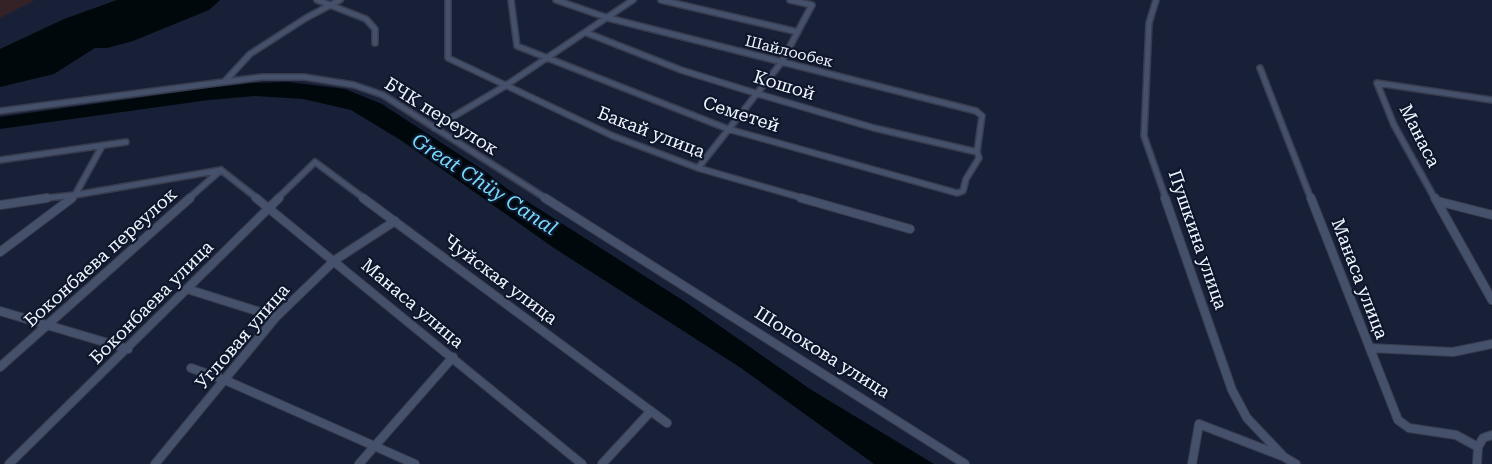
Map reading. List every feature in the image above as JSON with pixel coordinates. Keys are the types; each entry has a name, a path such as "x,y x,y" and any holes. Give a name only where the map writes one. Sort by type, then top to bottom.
{"street":[{"path":"317,0 372,24 375,28 375,42"},
{"path":"226,80 250,54 340,0"},
{"name":"Бакай улица","path":"448,0 448,58 613,136 698,168 910,229"},
{"name":"Семетей","path":"512,0 517,46 728,129 957,193 963,191 966,179 979,158 977,152"},
{"name":"Шайлообек","path":"556,0 608,18 976,111 982,116 977,152"},
{"path":"434,128 547,59 633,0"},
{"path":"662,0 798,32"},
{"path":"698,168 781,63 812,5 790,0"},
{"name":"Пушкина улица","path":"1156,0 1149,23 1144,136 1232,390 1247,418 1284,457 1296,464"},
{"name":"Кошой","path":"586,33 681,70 755,93 874,128 977,152"},
{"name":"Манаса улица","path":"1260,68 1398,420 1409,428 1456,435 1478,447"},
{"name":"БЧК переулок","path":"0,111 226,80 304,77 354,85 383,95 660,270"},
{"name":"Манаса","path":"1492,100 1377,83 1394,125 1492,300"},
{"path":"0,160 126,142"},
{"path":"0,252 72,194 102,146"},
{"name":"Боконбаева улица","path":"9,464 315,162"},
{"name":"Чуйская улица","path":"315,162 667,423"},
{"path":"0,205 221,170"},
{"name":"Манаса улица","path":"221,170 335,260 582,464"},
{"name":"Боконбаева переулок","path":"0,367 221,170"},
{"path":"1437,201 1492,215"},
{"name":"Угловая улица","path":"155,464 276,317 335,260 395,221"},
{"name":"Шопокова улица","path":"660,270 965,464"},
{"path":"188,289 276,317"},
{"path":"0,311 128,349"},
{"path":"1370,348 1453,352 1492,344"},
{"path":"359,464 453,357"},
{"path":"191,368 225,380 415,464"},
{"path":"602,464 651,411"},
{"path":"1192,464 1199,424 1284,457"},
{"path":"1477,464 1478,447 1487,436"}],"shaded area":[{"path":"0,0 35,0 0,18"}],"water":[{"path":"117,0 220,0 209,10 133,41 107,48 95,48 54,74 0,87 0,49 64,19"},
{"name":"Great Chüy Canal","path":"288,82 345,89 382,104 486,172 506,188 684,301 810,389 934,464 874,464 741,368 554,248 402,141 351,110 303,99 255,96 209,100 0,129 0,117 209,88"}]}
